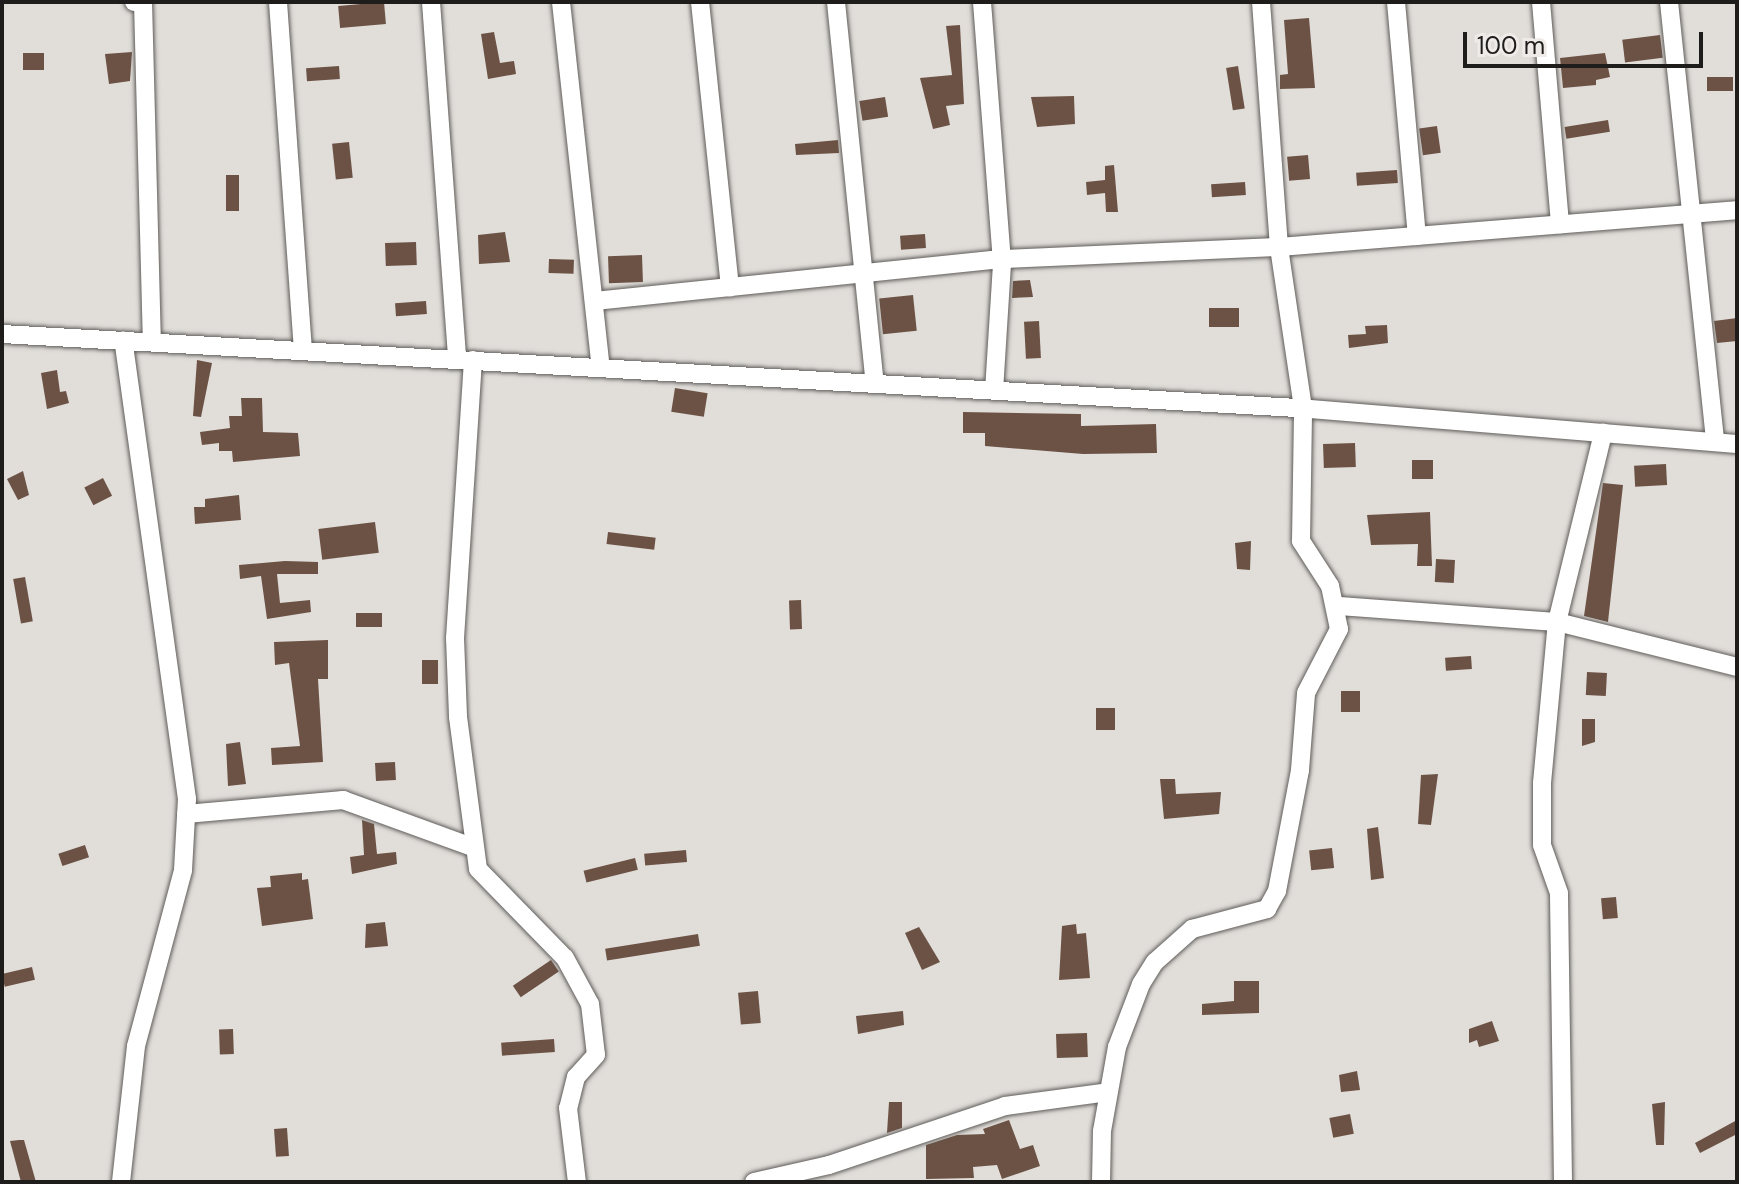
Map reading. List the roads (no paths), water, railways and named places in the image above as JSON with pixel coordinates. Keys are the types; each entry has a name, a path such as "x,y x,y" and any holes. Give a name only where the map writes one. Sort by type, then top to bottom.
{"street":[{"path":"134,2 143,2 152,342"},
{"path":"278,2 303,350"},
{"path":"431,2 465,360 455,638 475,848 478,869 565,958 590,1004 596,1055 576,1077 568,1108 577,1182"},
{"path":"561,2 601,368"},
{"path":"700,2 730,287"},
{"path":"836,2 875,383"},
{"path":"982,2 1002,259 994,390"},
{"path":"1101,1182 1108,1092 1130,1006 1155,962 1192,929 1267,909 1277,891 1300,770 1306,693 1339,629 1338,606 1301,541 1303,408 1279,247 1261,2"},
{"path":"1396,2 1417,236"},
{"path":"1541,2 1560,224"},
{"path":"1669,2 1715,442"},
{"path":"594,301 1002,259 1279,247 1737,210"},
{"path":"2,334 1303,408 1737,444"},
{"path":"121,1182 136,1046 183,870 186,814 176,704 123,340"},
{"path":"1563,1182 1559,893 1542,845 1542,783 1557,622 1603,433"},
{"path":"1338,606 1557,622 1737,667"},
{"path":"186,814 343,800 475,848"},
{"path":"754,1182 829,1165 1005,1106 1108,1092"}]}
